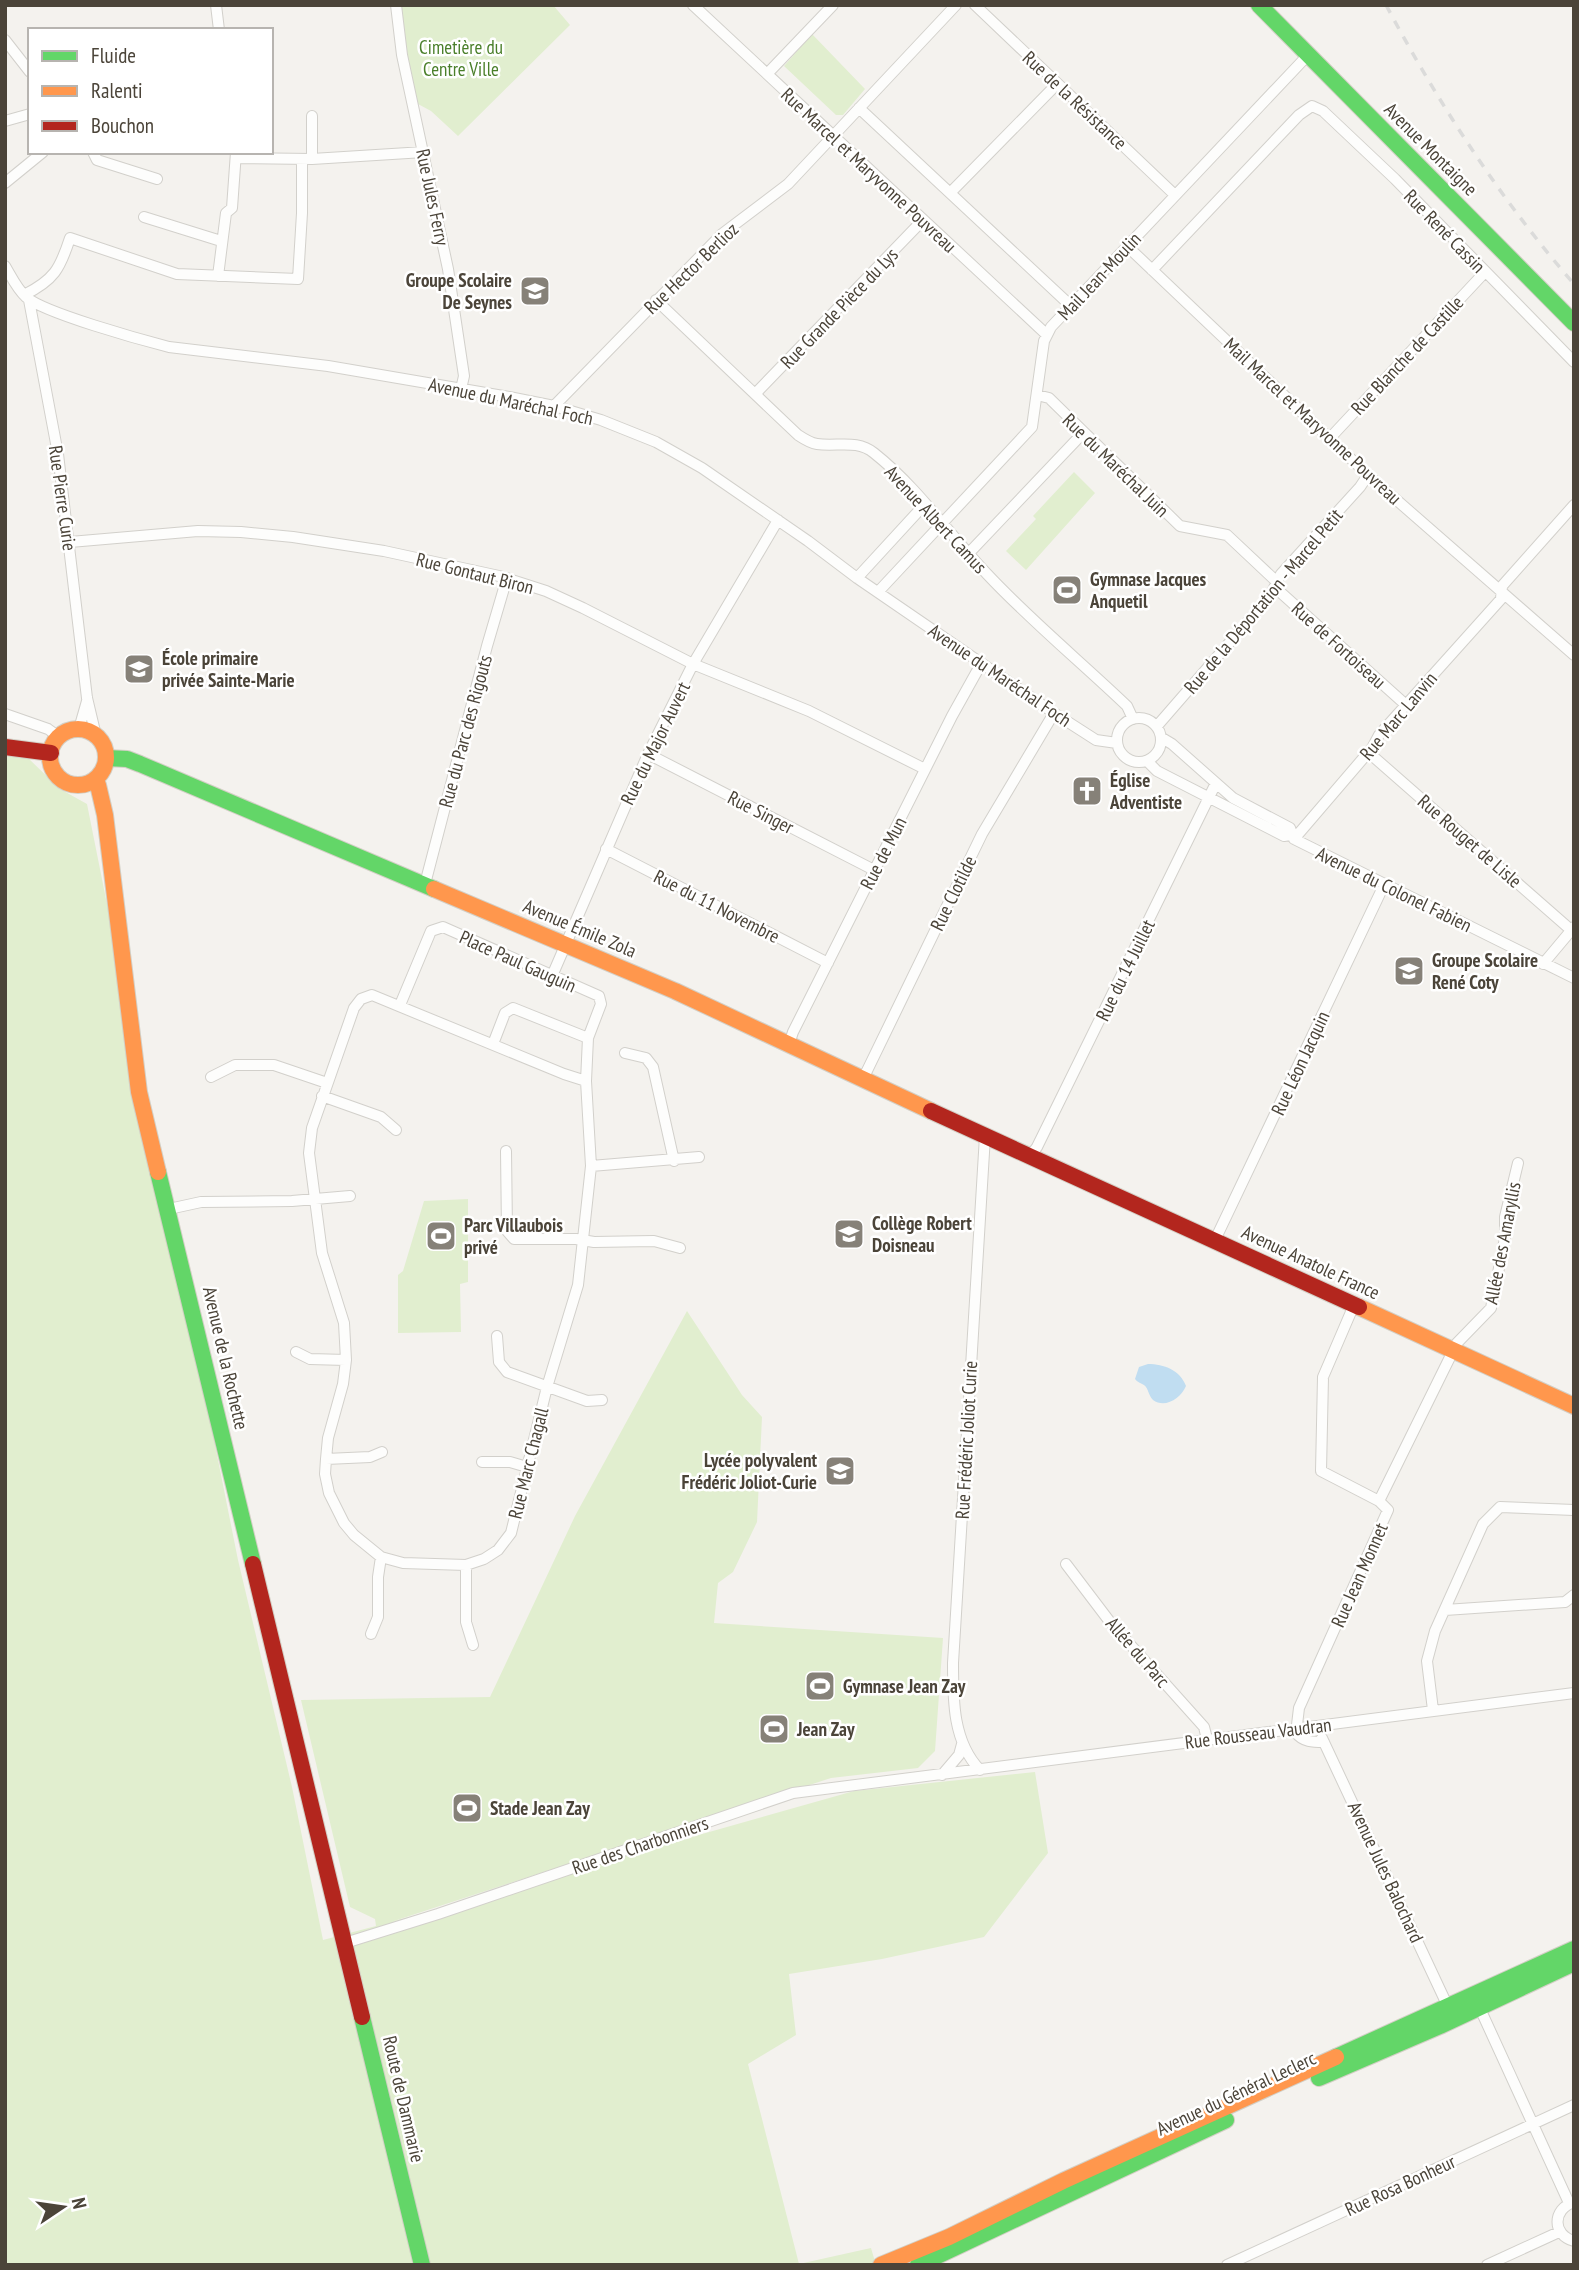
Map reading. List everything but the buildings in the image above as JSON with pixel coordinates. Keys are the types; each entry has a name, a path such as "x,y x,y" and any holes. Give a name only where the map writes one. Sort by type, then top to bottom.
{"main road":[{"name":"Avenue Montaigne","path":"1259,5 1574,323"},
{"path":"79,729 96,736 103,746 106,758 102,770 94,780 82,785 64,781 55,772 51,753 60,737 68,731 79,729"},
{"path":"5,747 51,753"},
{"name":"Avenue Émile Zola","path":"106,758 127,759 566,944 1030,1156"},
{"name":"Avenue de la Rochette","path":"94,780 98,785 105,815 139,1092 345,1943"},
{"name":"Avenue Anatole France","path":"1030,1156 1574,1406"},
{"name":"Route de Dammarie","path":"345,1943 422,2265"},
{"name":"Avenue du Général Leclerc","path":"881,2265 916,2261 1223,2122 1476,2000 1574,1949"},
{"name":"Avenue du Général Leclerc","path":"1476,2000 1574,1963"}],"street":[{"path":"216,5 219,28"},
{"name":"Rue Jules Ferry","path":"396,5 402,55 450,281 464,376 461,389"},
{"name":"Rue Marcel et Maryvonne Pouvreau","path":"693,5 1046,334"},
{"path":"767,74 833,5"},
{"name":"Rue Hector Berlioz","path":"554,406 722,234 788,184 956,5"},
{"name":"Rue de la Résistance","path":"975,5 1175,195"},
{"path":"5,40 28,69"},
{"name":"Mail Jean-Moulin","path":"878,592 1032,427 1046,334 1308,55"},
{"path":"950,193 1057,84"},
{"name":"Mail Jean-Moulin","path":"1152,270 1299,115 1312,106"},
{"name":"Rue René Cassin","path":"1312,106 1323,111 1395,179 1574,362"},
{"path":"859,108 1071,306"},
{"path":"5,121 28,115"},
{"path":"5,266 26,298 52,277 60,266 70,238 177,274 298,279 312,116"},
{"path":"218,276 226,213 232,208 236,155 307,159 424,152"},
{"path":"5,183 41,154"},
{"path":"95,156 157,179"},
{"path":"144,217 221,241"},
{"name":"Rue Grande Pièce du Lys","path":"755,394 922,220"},
{"name":"Mail Marcel et Maryvonne Pouvreau","path":"1127,246 1368,475 1574,655"},
{"name":"Rue Blanche de Castille","path":"1329,438 1485,272"},
{"name":"Avenue du Maréchal Foch","path":"26,298 60,313 169,347 289,360 554,406 600,420 656,442 702,468 1054,713 1096,740 1117,743"},
{"name":"Rue Pierre Curie","path":"26,298 58,454 87,698 96,736"},
{"name":"Avenue Albert Camus","path":"656,300 798,435 810,442 859,445 874,453 1013,600 1127,706 1133,719"},
{"name":"Rue du Maréchal Juin","path":"1037,395 1049,398 1180,526 1227,535 1278,582"},
{"name":"Rue du Maréchal Juin","path":"1034,413 1047,409 1059,410"},
{"path":"968,554 1083,433"},
{"name":"Rue de la Déportation - Marcel Petit","path":"1157,726 1270,596 1281,574 1368,475"},
{"path":"857,578 925,505"},
{"name":"Rue Marc Lanvin","path":"1292,837 1501,599 1503,586 1574,505"},
{"name":"Rue du Major Auvert","path":"552,976 648,754 693,664 778,520"},
{"name":"Rue Gontaut Biron","path":"70,542 198,531 241,532 384,551 507,578 546,591 693,664 809,711 925,769"},
{"name":"Rue du Parc des Rigouts","path":"425,884 507,578"},
{"name":"Rue de Fortoiseau","path":"1278,582 1279,591 1406,705"},
{"name":"Rue de Mun","path":"789,1044 925,769 981,664"},
{"name":"Rue Pierre Curie","path":"79,729 87,698"},
{"name":"Rue Clotilde","path":"863,1079 982,834 1054,713"},
{"path":"5,714 48,729 60,737"},
{"path":"1133,719 1146,719 1157,726 1161,738 1158,752 1140,763 1127,759 1117,743 1122,725 1133,719"},
{"path":"1161,738 1172,744 1233,799 1290,828 1292,837"},
{"name":"Rue Rouget de Lisle","path":"1368,752 1572,929"},
{"name":"Rue Singer","path":"648,754 874,870"},
{"path":"1147,761 1157,771 1213,799"},
{"name":"Rue du 14 Juillet","path":"1030,1156 1037,1147 1213,799 1216,783"},
{"name":"Avenue du Colonel Fabien","path":"1213,799 1574,978"},
{"name":"Rue du 11 Novembre","path":"606,849 828,963"},
{"name":"Rue Léon Jacquin","path":"1215,1240 1384,885"},
{"name":"Place Paul Gauguin","path":"400,1005 431,931 443,927 599,996 601,1004"},
{"path":"1543,964 1572,929"},
{"name":"Rue Marc Chagall","path":"586,1081 372,995 356,1002 312,1128 309,1153 322,1253 344,1323 346,1360 344,1384 328,1438 325,1474 336,1510 354,1535 381,1557 424,1565 466,1565 484,1559 498,1550 511,1533 547,1387 578,1285 591,1166 586,1081 588,1038 601,1004"},
{"path":"493,1044 505,1013 513,1008 588,1038"},
{"path":"625,1053 646,1058 653,1067 674,1161"},
{"path":"211,1077 235,1065 274,1065 327,1083"},
{"path":"322,1097 381,1116 396,1130"},
{"name":"Rue Frédéric Joliot Curie","path":"980,1770 962,1744 955,1712 953,1663 985,1136"},
{"path":"506,1151 507,1231 514,1239 654,1241 680,1248"},
{"path":"591,1166 699,1157"},
{"name":"Allée des Amaryllis","path":"1453,1351 1457,1343 1491,1308 1505,1238 1505,1217 1518,1163"},
{"path":"169,1209 201,1202 350,1196"},
{"path":"1354,1305 1324,1377 1321,1471 1379,1501"},
{"path":"497,1336 499,1362 507,1372 587,1401 602,1400"},
{"name":"Rue Jean Monnet","path":"1296,1728 1299,1708 1388,1510 1379,1501 1453,1351"},
{"path":"296,1352 310,1359 346,1360"},
{"path":"326,1458 370,1457 382,1452"},
{"path":"482,1462 510,1462 527,1468"},
{"path":"1433,1710 1427,1661 1435,1631 1483,1524 1500,1507 1574,1510"},
{"path":"371,1633 378,1617 381,1557"},
{"name":"Allée du Parc","path":"1066,1563 1110,1622 1204,1727 1207,1740"},
{"path":"466,1565 466,1622 472,1645"},
{"path":"1445,1610 1565,1602 1574,1595"},
{"name":"Rue Rousseau Vaudran","path":"942,1775 1574,1693"},
{"name":"Avenue Jules Balochard","path":"1316,1726 1451,2012"},
{"path":"1296,1728 1300,1738 1324,1742"},
{"path":"942,1775 959,1755 962,1744"},
{"name":"Rue des Charbonniers","path":"345,1943 793,1793 942,1775"},
{"path":"1476,2000 1572,2203 1563,2207 1557,2219 1559,2232"},
{"name":"Rue Rosa Bonheur","path":"1227,2265 1574,2105"},
{"path":"1559,2232 1574,2241"},
{"path":"1487,2265 1559,2232"}],"green space":[{"name":"Cimetière du Centre Ville","path":"401,5 553,5 570,25 458,136 431,111 418,104 406,53"},
{"path":"812,34 865,89 843,115 836,115 784,66"},
{"path":"1074,472 1095,493 1026,570 1006,551 1036,519 1033,516"},
{"path":"5,756 27,757 60,789 87,804 238,1560 292,1787 323,1940 376,1926 375,1919 350,1907 301,1700 490,1697 575,1516 687,1311 742,1395 762,1417 757,1522 733,1572 718,1583 714,1623 943,1638 935,1751 918,1768 831,1778 391,1922 854,1791 1035,1772 1048,1853 984,1937 882,1959 789,1974 796,2035 748,2064 799,2264 871,2248 876,2265 5,2265"},
{"name":"Parc Villaubois privé","path":"468,1199 468,1282 460,1284 461,1332 398,1333 398,1275 403,1271 424,1201"}],"water":[{"path":"1148,1364 1160,1365 1176,1372 1186,1386 1180,1395 1167,1403 1153,1400 1146,1387 1135,1379 1139,1367"}],"railway":[{"path":"1386,5 1472,150 1521,218 1574,284"}],"traffic: fast":[{"path":"1259,5 1574,323"},
{"path":"106,758 127,759 140,764 434,889"},
{"path":"158,1172 253,1564"},
{"path":"1336,2057 1574,1949"},
{"path":"1319,2078 1440,2026 1574,1963"},
{"path":"362,2017 422,2265"},
{"path":"918,2265 1226,2120"}],"traffic: slow":[{"path":"78,729 98,737 106,757 98,777 78,785 58,777 50,757 58,737 78,729"},
{"path":"94,780 98,785 105,815 139,1092 158,1172"},
{"path":"434,889 675,991 931,1111"},
{"path":"1359,1307 1574,1406"},
{"path":"881,2265 949,2237 1063,2181 1336,2057"}],"traffic: jam":[{"path":"5,747 51,753"},
{"path":"931,1111 1359,1307"},
{"path":"253,1564 362,2017"}],"place":[{"name":"Groupe Scolaire De Seynes","path":"535,291"},
{"name":"Gymnase Jacques Anquetil","path":"1067,590"},
{"name":"École primaire privée Sainte-Marie","path":"139,669"},
{"name":"Église Adventiste","path":"1087,791"},
{"name":"Groupe Scolaire René Coty","path":"1409,971"},
{"name":"Collège Robert Doisneau","path":"849,1234"},
{"name":"Parc Villaubois privé","path":"441,1236"},
{"name":"Lycée polyvalent Frédéric Joliot-Curie","path":"840,1471"},
{"name":"Gymnase Jean Zay","path":"820,1686"},
{"name":"Jean Zay","path":"774,1729"},
{"name":"Stade Jean Zay","path":"467,1808"}]}
